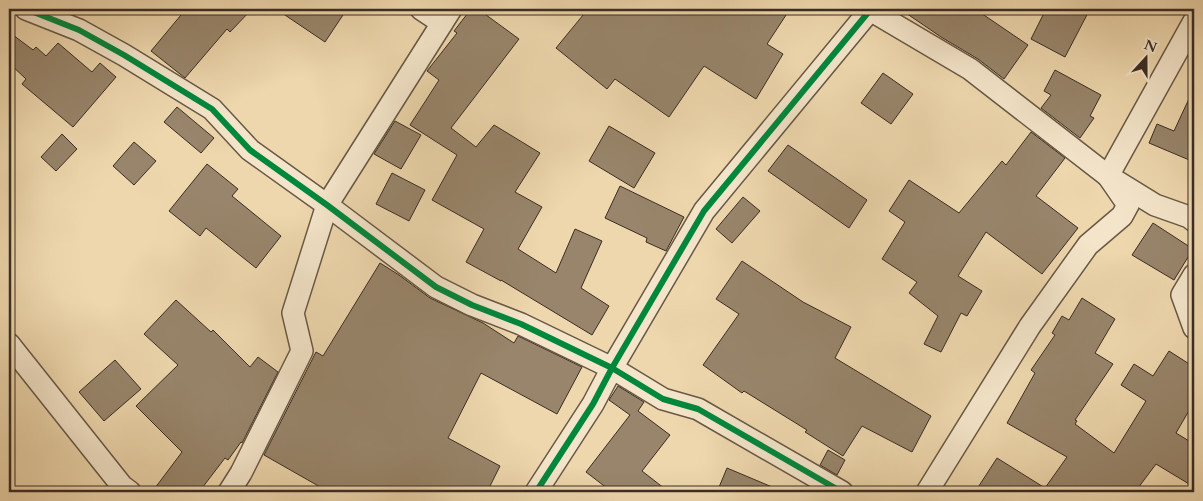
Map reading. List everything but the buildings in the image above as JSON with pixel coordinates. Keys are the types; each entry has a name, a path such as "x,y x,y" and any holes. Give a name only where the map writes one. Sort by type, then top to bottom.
{"street":[{"path":"26,9 79,30 212,109 250,150 328,205 436,287 472,305 520,324 612,368 664,399 698,409 842,492"},
{"path":"229,492 302,351 293,313 328,205 446,16 421,9"},
{"path":"536,492 593,404 704,211 871,9 970,69 1108,176 1155,205 1189,216 1194,221"},
{"path":"1108,176 1194,21"},
{"path":"927,492 1035,319 1088,245 1122,216 1128,205 1108,176"},
{"path":"1194,275 1182,295 1194,328"},
{"path":"9,344 121,490"}],"cycle path":[{"path":"26,9 79,30 212,109 250,150 436,287 472,305 521,324 612,368 663,399 698,409 842,492"},
{"path":"536,492 593,404 704,211 871,9"}]}
